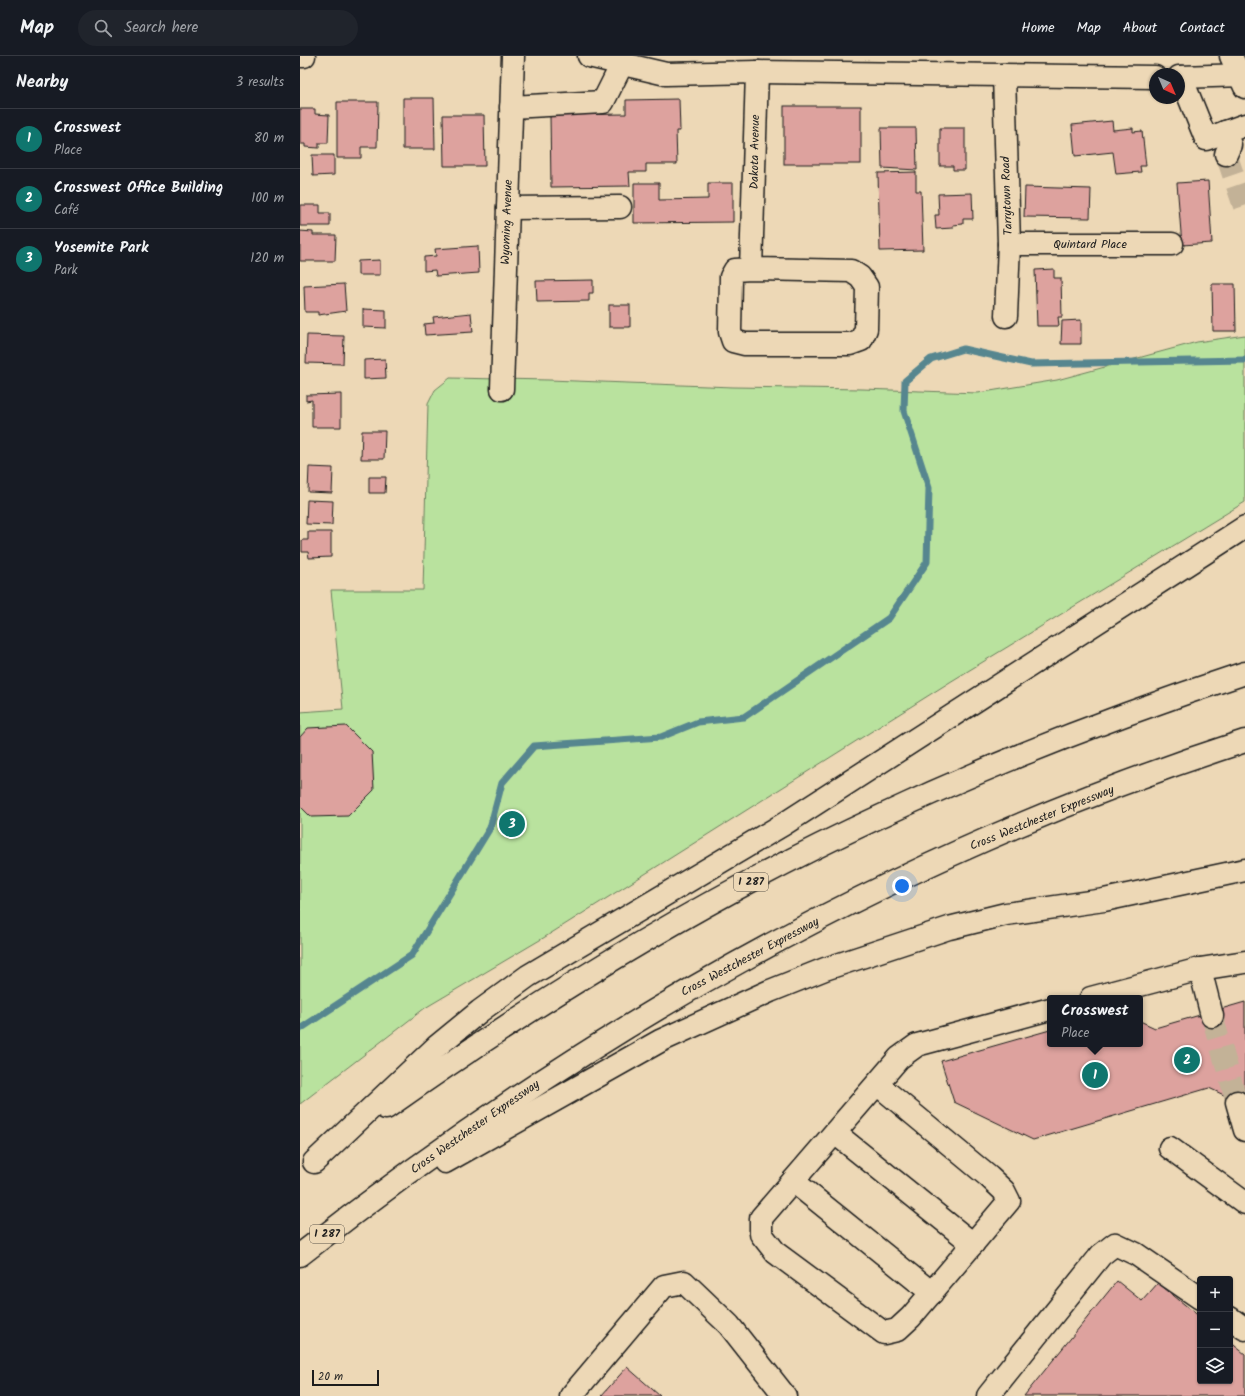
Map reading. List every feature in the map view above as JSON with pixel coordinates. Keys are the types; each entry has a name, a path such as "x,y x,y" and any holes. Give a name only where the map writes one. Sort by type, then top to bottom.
{"main road":[{"name":"Wyoming Avenue","path":"502,389 513,56"},
{"path":"589,56 666,74 757,72 1149,77"},
{"path":"511,107 602,102 622,64"},
{"path":"1185,76 1239,71"},
{"name":"Dakota Avenue","path":"751,269 757,72"},
{"name":"Tarrytown Road","path":"1004,75 1009,244 1006,316"},
{"path":"1185,89 1206,139 1230,145 1245,125"},
{"path":"508,208 620,207"},
{"name":"Quintard Place","path":"1009,244 1172,244"},
{"path":"751,269 851,271 860,277 867,287 866,329 861,340 850,344 745,344 733,341 730,332 731,277 735,270 751,269"},
{"path":"307,1167 436,1047 480,1011 528,976 784,824 1245,527"},
{"name":"I 287","path":"307,1167 446,1066 583,977 658,932 802,855 884,814 1028,752 1120,716 1245,673"},
{"name":"Cross Westchester Expressway","path":"300,1255 353,1213 483,1119 551,1074 691,988 898,880 978,843 1136,780 1245,741"},
{"path":"353,1213 654,1045 770,990 825,969 949,928 1006,914 1104,900 1245,870"},
{"path":"1102,995 1200,969 1245,962"},
{"path":"1200,969 1212,1016"},
{"path":"877,1084 1004,1191 1009,1201 911,1318 897,1330 884,1333 776,1253 761,1234 761,1218 899,1058 917,1045 1047,1010"},
{"path":"1237,1102 1245,1130"},
{"path":"835,1132 973,1244"},
{"path":"1170,1148 1245,1203"},
{"path":"793,1181 932,1293"},
{"path":"988,1396 1100,1255 1114,1244 1136,1254 1197,1296"},
{"path":"571,1396 664,1286 684,1282 729,1325 785,1396"},
{"path":"1233,1320 1245,1329"}],"green space":[{"path":"1245,335 1245,502 950,682 545,937 425,1008 300,1104 300,712 343,709 331,590 423,590 428,404 435,390 450,378 978,393 1057,380 1197,342"}],"building":[{"path":"403,98 434,98 435,149 403,149"},
{"path":"679,99 680,131 676,131 677,164 646,164 646,172 629,172 630,186 551,187 550,115 626,114 626,100"},
{"path":"337,102 378,102 377,147 361,147 361,158 337,158"},
{"path":"784,106 861,106 861,164 784,164"},
{"path":"300,109 315,109 315,114 329,115 328,143 319,143 319,148 305,147 305,144 300,144"},
{"path":"443,115 484,115 485,166 444,166"},
{"path":"1112,121 1113,130 1133,128 1133,132 1142,131 1146,166 1140,166 1141,172 1116,174 1113,152 1075,156 1072,125"},
{"path":"881,128 916,128 917,170 882,168"},
{"path":"940,128 965,128 965,170 953,170 953,166 940,166"},
{"path":"312,155 334,155 334,175 313,176"},
{"path":"916,172 916,191 921,191 923,250 880,251 878,173"},
{"path":"1208,181 1212,243 1182,245 1177,183"},
{"path":"634,183 659,183 659,200 708,199 708,183 733,183 733,222 634,223"},
{"path":"1025,187 1091,189 1090,218 1024,217"},
{"path":"972,193 973,219 963,219 963,224 953,225 953,228 936,229 935,215 939,215 938,194"},
{"path":"300,205 320,205 320,213 330,213 330,226 300,226"},
{"path":"300,231 313,232 313,235 336,235 335,261 300,261"},
{"path":"478,246 479,273 436,276 435,270 424,271 424,257 436,256 435,249"},
{"path":"380,260 380,275 358,275 358,261"},
{"path":"1054,269 1054,278 1061,278 1062,317 1058,317 1059,326 1037,326 1035,270"},
{"path":"593,280 593,293 589,293 589,301 537,302 536,281"},
{"path":"344,284 346,311 318,315 318,312 305,312 304,286"},
{"path":"1212,284 1235,284 1236,331 1213,331"},
{"path":"609,305 630,305 630,327 609,327"},
{"path":"363,309 386,310 386,328 363,327"},
{"path":"471,313 473,332 425,335 424,324 434,323 433,317"},
{"path":"1081,320 1081,344 1061,344 1062,321"},
{"path":"307,335 344,336 343,364 306,363"},
{"path":"385,359 386,378 364,379 364,360"},
{"path":"341,394 341,427 312,427 312,400 306,401 306,395"},
{"path":"362,431 385,431 384,459 361,459"},
{"path":"309,467 333,468 332,493 308,492"},
{"path":"369,477 386,477 385,493 369,493"},
{"path":"307,500 333,501 332,525 306,524"},
{"path":"308,532 331,532 331,557 309,558 308,552 302,552 302,540 308,540"},
{"path":"346,726 372,752 374,790 348,816 311,817 300,806 300,737 308,728"},
{"path":"1245,1002 1245,1105 1209,1088 1033,1140 954,1102 941,1061 1047,1031 1047,1047 1143,1047 1143,1022 1155,1028"},
{"path":"1117,1281 1142,1301 1158,1283 1197,1315 1197,1384 1233,1384 1233,1344 1245,1354 1245,1396 1024,1396"},
{"path":"627,1367 660,1396 601,1396"}],"waterway":[{"path":"300,1029 412,955 490,828 502,783 534,746 661,737 698,722 744,717 889,618 927,562 929,488 904,411 905,381 931,359 963,349 1031,364 1245,360"}],"tunnel":[{"path":"1226,154 1245,209"},
{"path":"1212,1016 1237,1102"}],"place":[{"name":"Yosemite Park","path":"512,824"},
{"name":"Crosswest Office Building","path":"1187,1060"},
{"name":"Crosswest","path":"1095,1075"}]}
